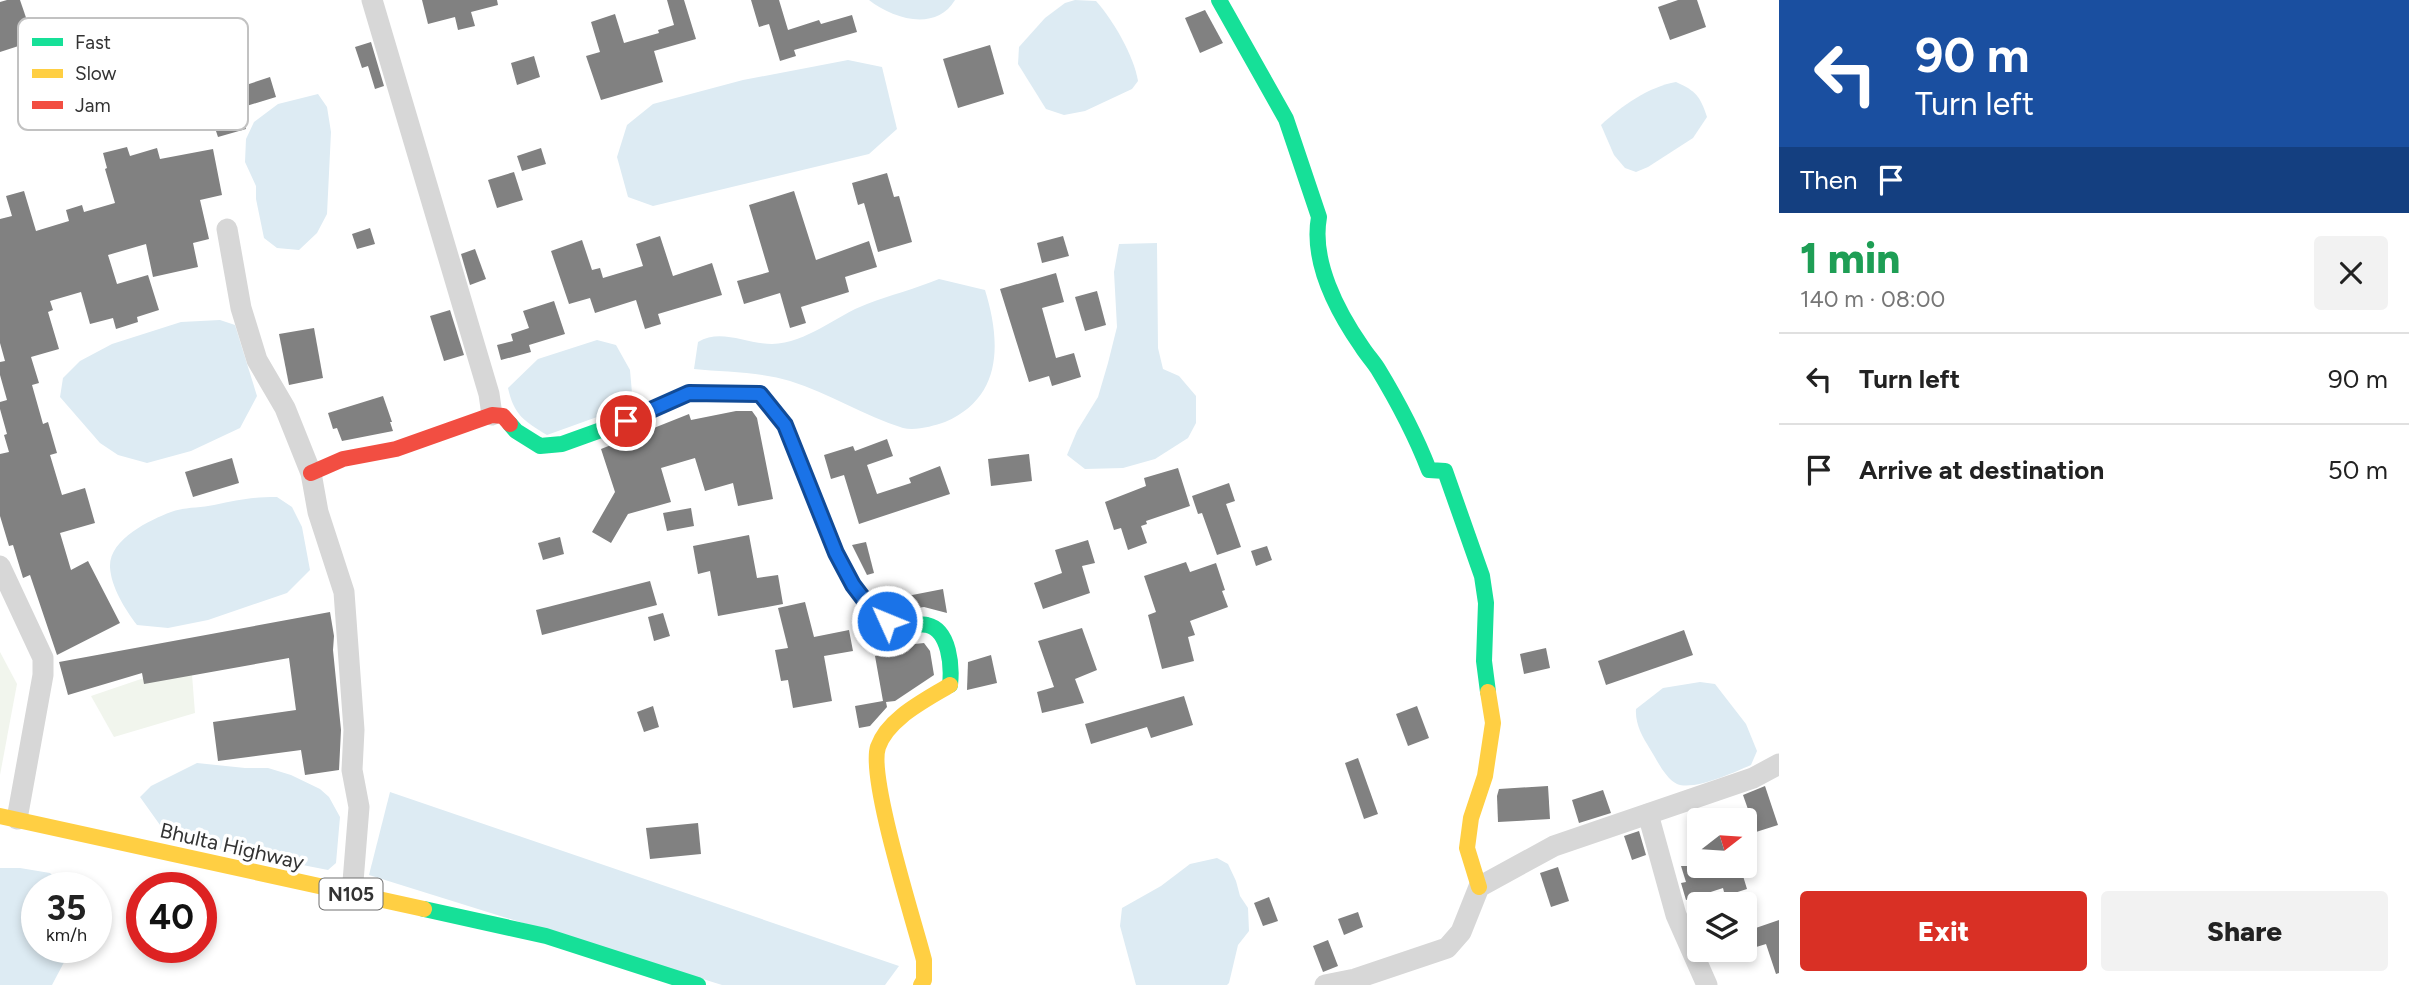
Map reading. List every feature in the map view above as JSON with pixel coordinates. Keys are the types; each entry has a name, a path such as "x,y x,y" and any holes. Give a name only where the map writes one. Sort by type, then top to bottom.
{"main road":[{"path":"1220,0 1286,119 1319,217 1316,233 1321,261 1338,308 1415,433 1429,470 1446,471 1482,576 1486,603 1484,661 1493,723 1485,776 1471,818 1467,848 1479,887"},
{"path":"311,473 343,459 396,449 492,415 503,416 516,430 540,446 562,444 626,421 689,393 760,394 785,425 836,553 853,585 875,614 899,629 926,624 936,629 946,644 952,668 950,685 898,719 878,747 876,757 881,796 924,960 924,980 921,985"},
{"name":"Bhulta Highway","path":"8,817 546,936 698,985"}],"street":[{"path":"372,0 489,394 492,415"},
{"path":"227,229 242,308 257,360 285,408 311,473 318,512 344,592 354,730 352,769 359,807 352,894"},
{"path":"0,566 43,658 41,688 8,817"},
{"path":"1325,985 1355,979 1447,948 1461,932 1479,887 1554,846 1753,778 1779,764"},
{"path":"1648,814 1676,915 1707,985"}],"shaded area":[{"path":"869,0 955,0 947,10 937,16 914,19 890,13"},
{"path":"1075,0 1096,1 1103,9 1127,50 1138,81 1132,89 1085,111 1064,115 1046,109 1018,64 1019,47 1045,18 1065,3"},
{"path":"848,60 882,67 897,129 869,154 653,206 628,197 617,157 627,125 653,104 743,80"},
{"path":"1676,82 1696,95 1707,117 1693,138 1648,167 1636,172 1625,168 1614,155 1601,125 1636,98"},
{"path":"318,94 327,107 331,132 327,214 317,233 299,250 277,248 264,238 256,186 245,162 246,139 254,122 278,104"},
{"path":"1157,243 1158,348 1163,369 1179,376 1196,396 1196,423 1188,438 1155,459 1123,468 1085,469 1067,455 1077,431 1098,397 1117,327 1114,272 1119,244"},
{"path":"939,279 985,290 994,329 995,348 993,366 978,398 964,411 945,422 919,428 903,428 790,381 755,374 694,369 698,342 707,338 725,336 772,344 797,339 855,309"},
{"path":"220,320 235,325 257,396 240,428 191,451 147,463 118,455 100,443 60,397 63,378 80,361 112,344 181,322"},
{"path":"597,340 616,345 630,370 632,393 622,408 547,435 526,421 513,405 508,388 538,359"},
{"path":"277,497 292,507 302,527 310,570 287,593 208,620 168,628 137,625 119,598 111,575 111,557 123,539 142,526 176,510 245,499"},
{"path":"0,652 17,684 0,775"},
{"path":"191,662 195,713 114,737 91,696"},
{"path":"1700,682 1715,684 1746,724 1757,751 1751,765 1714,780 1693,785 1677,784 1669,778 1644,739 1636,709 1663,688"},
{"path":"197,763 268,768 291,775 320,789 329,797 340,817 336,863 328,870 170,839 140,797 151,786"},
{"path":"390,792 899,966 885,985 722,985 369,875"},
{"path":"1217,858 1228,864 1240,896 1248,908 1249,931 1238,945 1229,983 1136,985 1120,926 1122,908 1161,886 1190,864"},
{"path":"0,868 44,872 21,872 21,963 64,963 52,985 0,985"}],"building":[{"path":"20,0 26,18 18,18 18,46 0,52 0,2"},
{"path":"422,0 497,0 498,5 471,12 475,26 458,30 455,17 428,24"},
{"path":"667,0 684,0 696,39 654,51 663,82 601,100 586,56 600,52 591,22 615,14 624,43 659,33 658,30 674,25"},
{"path":"751,0 779,0 788,30 819,20 821,24 852,15 857,32 794,50 796,56 780,61 769,24 759,27"},
{"path":"1678,0 1697,0 1706,27 1670,40 1658,7"},
{"path":"1205,10 1223,43 1200,53 1185,18"},
{"path":"371,42 384,86 375,89 368,66 362,68 355,47"},
{"path":"990,45 1004,94 958,108 943,59"},
{"path":"534,56 540,77 517,85 511,63"},
{"path":"270,77 276,97 248,106 248,84"},
{"path":"216,130 242,130 218,137"},
{"path":"127,147 130,156 157,148 160,159 213,149 222,195 200,200 209,239 193,243 198,267 153,277 146,244 108,255 117,284 148,275 159,310 137,317 138,322 116,329 113,318 90,324 81,292 50,301 53,310 48,312 59,349 31,357 39,383 32,385 43,424 48,422 57,453 50,455 62,495 85,488 95,523 60,533 71,570 88,561 120,623 57,655 30,575 23,578 13,545 9,546 0,516 0,454 9,452 0,409 0,402 7,400 0,375 0,362 5,361 0,343 0,219 12,216 6,196 24,191 36,231 69,221 66,210 82,205 84,212 115,203 103,153"},
{"path":"541,148 546,164 522,171 517,156"},
{"path":"514,172 523,200 497,208 488,180"},
{"path":"887,173 894,197 899,196 912,242 878,252 864,203 858,205 852,183"},
{"path":"794,191 816,260 869,241 877,267 845,277 849,292 801,307 806,323 790,328 780,293 744,304 737,281 769,272 749,205"},
{"path":"370,228 375,244 357,249 352,234"},
{"path":"660,236 673,276 712,263 722,295 658,314 661,324 645,329 636,300 595,313 590,298 569,304 551,251 582,240 592,270 600,268 603,278 643,266 636,244"},
{"path":"1063,236 1069,256 1042,263 1037,243"},
{"path":"475,249 486,279 470,285 461,254"},
{"path":"1056,273 1064,302 1042,308 1056,358 1074,353 1081,377 1052,386 1049,376 1029,382 1000,289"},
{"path":"1097,291 1106,325 1085,331 1075,297"},
{"path":"554,301 565,334 529,345 531,352 501,360 497,345 513,341 511,334 529,328 523,311"},
{"path":"450,310 464,355 444,361 430,316"},
{"path":"314,328 323,378 289,385 279,334"},
{"path":"383,396 393,431 342,441 337,428 333,429 328,413"},
{"path":"736,411 752,411 757,418 773,499 738,506 733,483 705,491 695,458 661,468 671,502 628,514 611,543 592,532 615,492 601,449 689,414 691,420"},
{"path":"887,439 893,456 867,465 877,494 911,483 909,478 940,466 950,494 859,524 844,475 831,479 824,455 853,446 855,451"},
{"path":"1029,454 1032,481 991,486 988,459"},
{"path":"232,458 239,483 193,497 185,472"},
{"path":"1178,468 1190,506 1146,521 1147,524 1141,526 1147,543 1128,550 1121,528 1114,530 1105,502 1146,486 1144,478"},
{"path":"1229,483 1235,501 1226,504 1241,547 1217,555 1202,513 1198,514 1192,496"},
{"path":"691,508 694,526 667,531 663,513"},
{"path":"749,535 757,578 778,575 783,604 718,616 710,571 698,574 693,546"},
{"path":"560,537 564,554 543,560 538,543"},
{"path":"1088,540 1095,563 1082,566 1090,593 1043,609 1034,583 1062,573 1055,550"},
{"path":"866,542 874,573 867,575 852,545"},
{"path":"1267,546 1272,560 1256,566 1251,551"},
{"path":"1186,562 1190,572 1216,563 1228,607 1190,621 1195,635 1188,637 1194,661 1162,669 1148,615 1156,612 1144,576"},
{"path":"650,581 657,605 542,635 536,610"},
{"path":"943,589 947,613 924,607 904,610 902,597"},
{"path":"805,602 814,637 849,630 853,651 824,656 832,701 793,708 788,680 781,681 775,650 788,648 778,608"},
{"path":"330,612 341,730 339,770 305,775 301,750 218,761 213,722 296,710 289,658 144,684 142,673 68,695 59,662"},
{"path":"663,613 670,636 654,641 648,617"},
{"path":"1082,628 1097,670 1075,679 1084,703 1042,713 1037,692 1054,687 1038,641"},
{"path":"1684,630 1693,655 1606,685 1598,661"},
{"path":"924,643 930,651 934,675 895,701 886,702 887,707 870,726 859,728 855,706 883,701 875,656 887,654 886,647"},
{"path":"1546,648 1550,668 1524,674 1520,654"},
{"path":"991,655 997,683 967,690 968,662"},
{"path":"1184,696 1193,725 1151,738 1147,727 1091,744 1085,724"},
{"path":"653,706 659,727 644,732 637,712"},
{"path":"1417,706 1429,738 1408,746 1396,714"},
{"path":"1358,758 1378,814 1364,819 1345,763"},
{"path":"1548,786 1550,819 1498,822 1499,789"},
{"path":"1765,786 1778,825 1757,832 1757,808 1748,808 1743,795"},
{"path":"1603,790 1611,813 1579,823 1572,800"},
{"path":"698,823 701,854 650,859 646,828"},
{"path":"1639,831 1646,855 1632,860 1624,836"},
{"path":"1681,866 1687,866 1687,878 1744,878 1747,889 1738,892 1724,892 1723,888 1711,892 1687,892 1686,900 1681,883 1686,882"},
{"path":"1558,867 1569,901 1551,907 1540,873"},
{"path":"1269,897 1278,921 1263,926 1254,903"},
{"path":"1358,912 1363,927 1344,935 1338,919"},
{"path":"1779,920 1779,973 1776,974 1766,944 1757,947 1757,928"},
{"path":"1328,940 1338,966 1323,972 1313,946"}],"traffic: fast":[{"path":"1219,0 1286,119 1319,217 1322,268 1335,302 1392,394 1429,470 1445,471 1482,576 1486,603 1484,661 1488,692"},
{"path":"510,424 540,446 562,444 626,421 689,393 760,394 785,425 836,553 853,585 875,614 899,629 924,625 935,628 941,634 950,659 950,685"},
{"path":"424,909 546,936 698,985"}],"traffic: slow":[{"path":"921,985 924,980 924,960 886,818 877,763 878,747 890,727 899,719 950,685"},
{"path":"1479,887 1467,848 1471,818 1485,776 1493,723 1488,692"},
{"path":"0,816 424,909"}],"traffic: jam":[{"path":"311,473 343,459 396,449 492,415 503,416 510,424"}],"route":[{"path":"626,421 689,393 760,394 785,425 836,553 853,585 875,614 887,621"}]}
